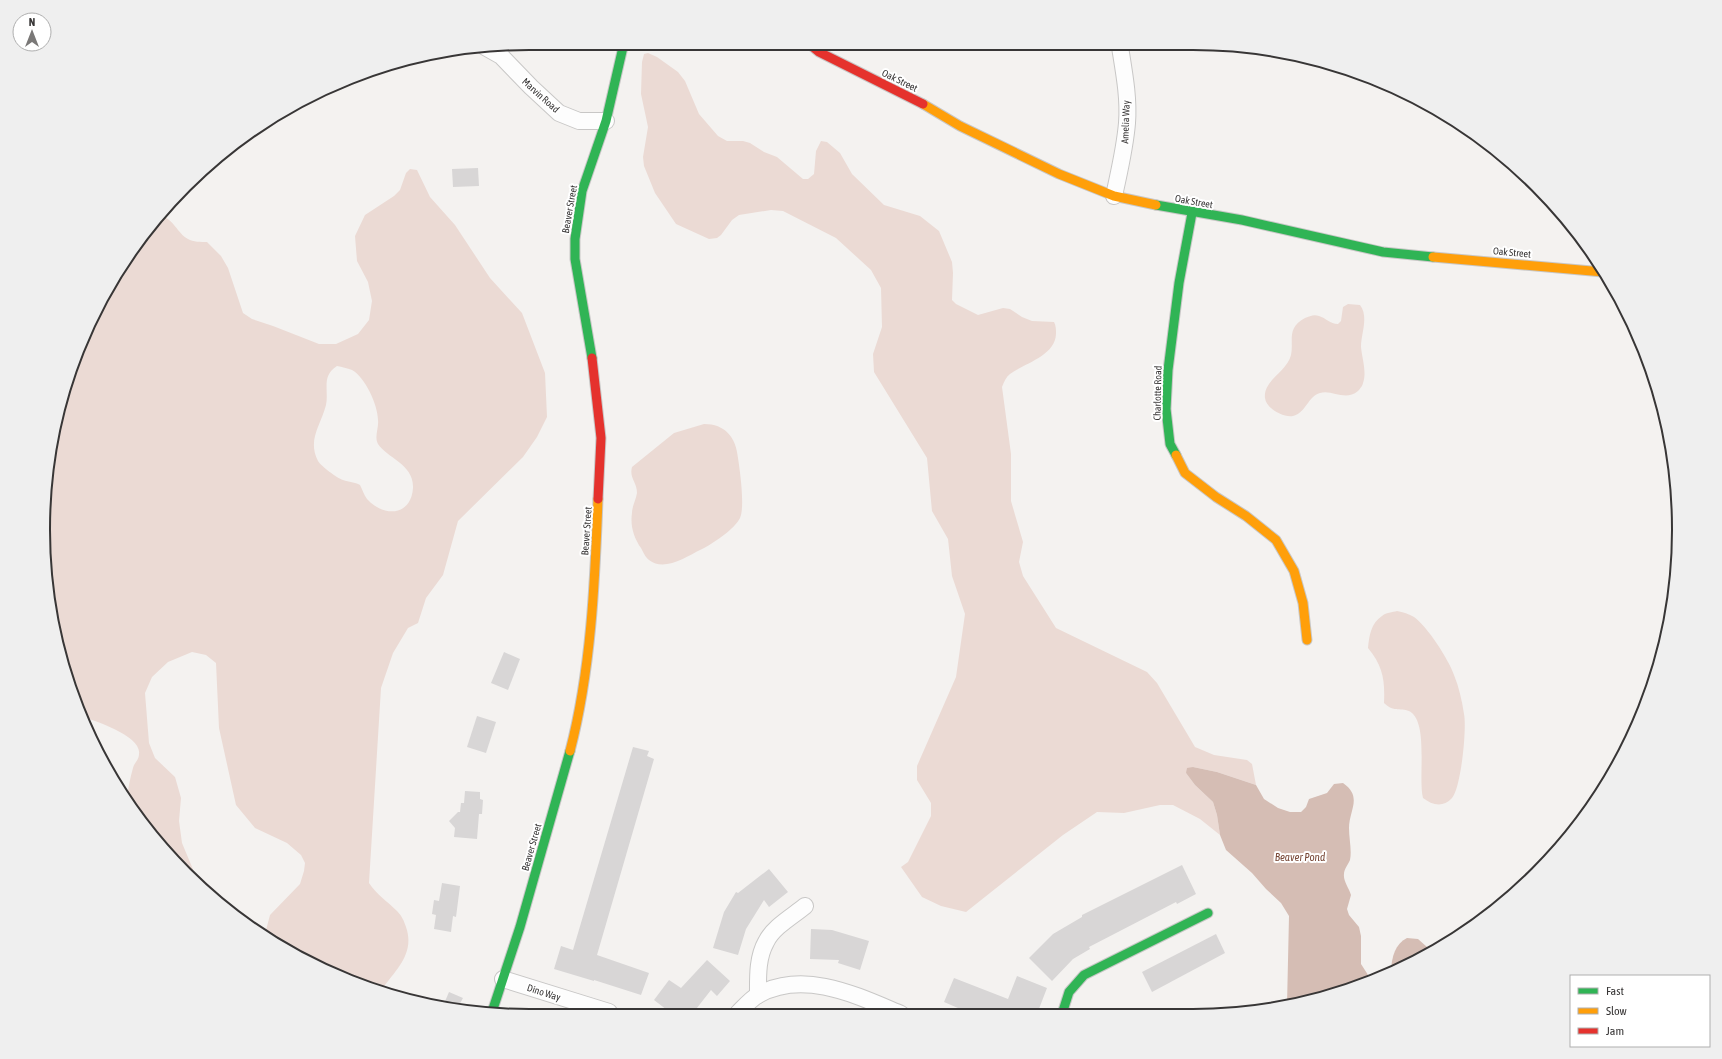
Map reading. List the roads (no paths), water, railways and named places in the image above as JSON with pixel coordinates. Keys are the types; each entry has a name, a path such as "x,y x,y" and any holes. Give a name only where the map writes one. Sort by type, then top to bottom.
{"street":[{"name":"Beaver Street","path":"493,1008 520,927 574,736 587,658 597,528 601,438 588,328 575,259 575,239 582,191 606,121 622,50"},
{"name":"Oak Street","path":"817,50 923,104 960,126 1007,150 1058,174 1114,196 1192,213 1242,220 1383,252 1596,271"},
{"name":"Amelia Way","path":"1114,196 1123,154 1127,122 1125,78 1120,50"},
{"name":"Marvin Road","path":"493,51 501,56 531,88 559,113 579,121 606,121"},
{"name":"Charlotte Road","path":"1192,213 1179,283 1168,370 1166,409 1170,444 1185,474 1216,497 1246,516 1276,540 1294,571 1304,603 1307,640"},
{"path":"758,995 759,968 766,942 777,928 805,906"},
{"path":"1064,1009 1069,992 1084,974 1208,913"},
{"name":"Dino Way","path":"503,979 599,1009"},
{"path":"742,1009 758,995 784,984 819,985 856,995 889,1009"}],"water":[{"name":"Beaver Pond","path":"1193,767 1217,772 1256,785 1264,799 1278,808 1290,812 1301,812 1306,807 1309,799 1327,793 1334,784 1343,783 1349,788 1354,799 1354,804 1349,828 1351,856 1344,874 1345,882 1351,895 1347,909 1349,915 1359,927 1361,936 1361,964 1369,976 1317,993 1287,1000 1289,916 1281,903 1252,873 1226,850 1220,835 1217,815 1213,802 1195,785 1186,773 1187,768"},
{"path":"1407,938 1418,939 1427,948 1391,966 1395,951"}]}
